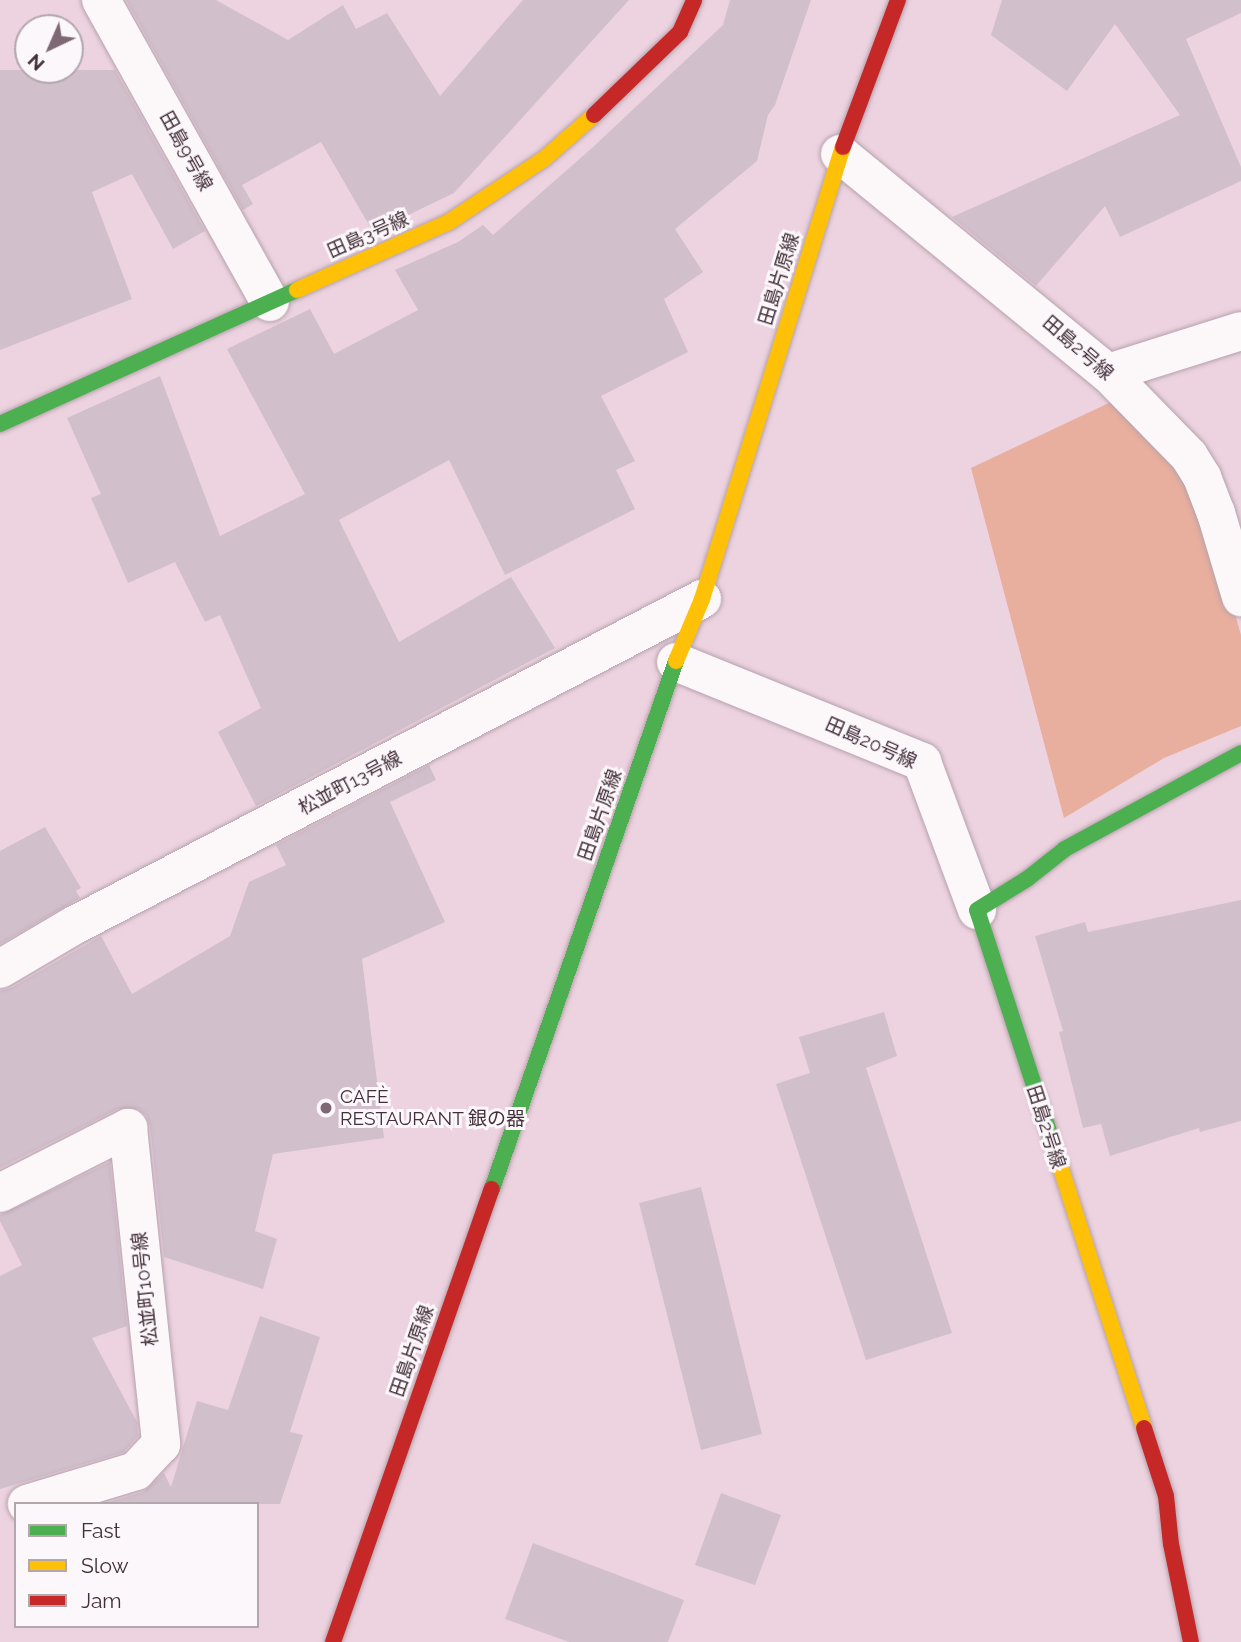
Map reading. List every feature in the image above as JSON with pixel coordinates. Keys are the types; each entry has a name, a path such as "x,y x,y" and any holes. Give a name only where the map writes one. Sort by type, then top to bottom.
{"street":[{"name":"田島9号線","path":"102,0 270,302"},
{"name":"田島3号線","path":"0,424 449,222 544,159 611,100 680,32 694,0"},
{"name":"田島片原線","path":"333,1642 676,662 702,599 840,154 898,0"},
{"name":"田島2号線","path":"840,154 1108,373 1189,456 1202,477 1241,597"},
{"path":"1108,373 1241,331"},
{"name":"松並町13号線","path":"0,969 73,926 702,599"},
{"name":"田島20号線","path":"676,662 922,762 977,910"},
{"path":"977,910 1027,879 1065,849 1163,793 1241,753"},
{"name":"田島2号線","path":"977,910 1166,1496 1171,1544 1191,1642"},
{"name":"松並町10号線","path":"0,1193 128,1128 161,1444 136,1471 34,1502"}],"path":[{"path":"971,499 1065,849"}],"shaded area":[{"path":"1113,401 1201,496 1241,635 1241,726 1164,758 1064,818 971,468"}],"building":[{"path":"126,0 216,0 288,40 343,5 356,29 387,13 440,96 523,0 629,0 454,193 373,232 321,142 242,185 253,204 243,210"},
{"path":"730,0 811,0 775,105 768,115 757,161 675,229 703,272 664,299 688,352 601,396 635,461 616,470 635,509 505,575 449,460 339,520 399,642 511,577 555,648 256,806 218,732 261,708 220,615 205,622 175,562 128,583 91,498 101,494 67,418 160,376 220,536 305,494 227,349 310,309 334,354 418,310 395,270 458,242 483,225 493,235 592,148 723,25"},
{"path":"1002,0 1241,0 1241,13 1186,39 1241,167 1241,181 1120,237 1105,206 1036,286 952,217 1180,115 1115,24 1067,91 991,35"},
{"path":"0,70 14,70 14,84 84,84 84,70 115,70 205,231 173,249 132,174 92,192 132,299 0,350"},
{"path":"429,765 436,780 390,802 445,922 362,959 384,1138 273,1154 255,1231 277,1239 263,1289 164,1257 150,1126 146,1115 138,1109 118,1109 0,1168 0,991 11,988 101,936 132,994 230,936 249,882 286,865 276,845"},
{"path":"45,827 81,888 76,891 80,898 0,944 0,851"},
{"path":"1241,900 1241,1121 1200,1132 1199,1128 1110,1156 1101,1124 1083,1128 1059,1032 1063,1031 1035,936 1085,922 1088,932"},
{"path":"884,1012 897,1056 866,1068 952,1333 866,1360 776,1084 810,1073 799,1037"},
{"path":"110,1162 127,1326 92,1338 137,1422 138,1436 124,1452 0,1489 0,1276 22,1265 0,1221 0,1215"},
{"path":"701,1187 762,1434 701,1450 639,1203"},
{"path":"260,1316 320,1337 290,1432 303,1435 280,1504 110,1502 143,1492 164,1473 171,1487 197,1401 228,1410"},
{"path":"721,1493 781,1515 755,1585 695,1565"},
{"path":"533,1543 684,1600 668,1642 569,1642 505,1619"}],"traffic: fast":[{"path":"0,424 297,290"},
{"path":"492,1189 676,661"},
{"path":"1055,1150 977,910 1027,879 1065,849 1241,753"}],"traffic: slow":[{"path":"297,290 449,222 544,159 594,115"},
{"path":"676,661 702,599 843,147"},
{"path":"1055,1150 1144,1428"}],"traffic: jam":[{"path":"594,115 680,32 694,0"},
{"path":"843,147 898,0"},
{"path":"333,1642 492,1189"},
{"path":"1144,1428 1166,1496 1171,1544 1191,1642"}],"place":[{"name":"CAFÈ RESTAURANT 銀の器","path":"326,1108"}]}
